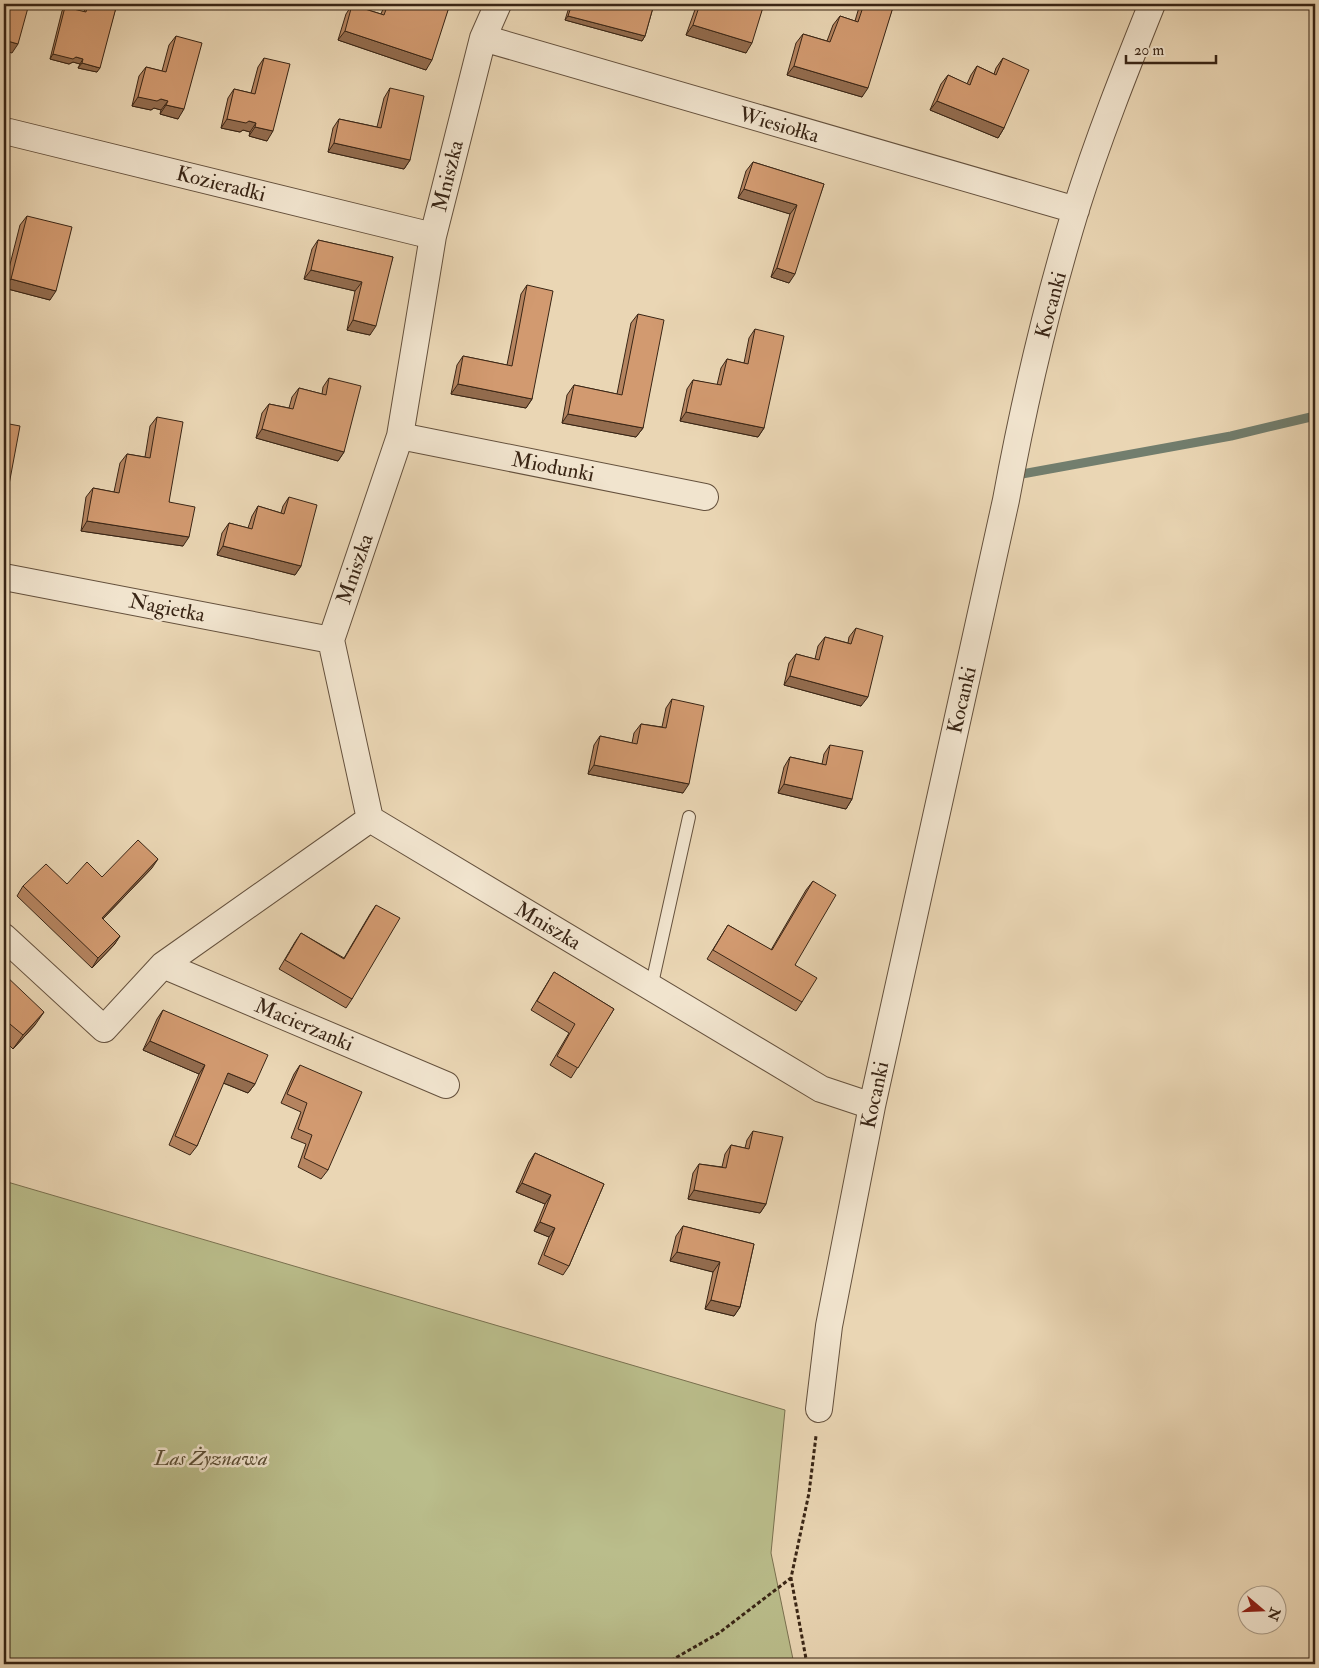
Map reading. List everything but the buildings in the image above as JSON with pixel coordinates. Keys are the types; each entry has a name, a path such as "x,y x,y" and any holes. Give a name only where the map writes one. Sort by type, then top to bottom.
{"street":[{"name":"Mniszka","path":"331,640 400,436 433,236 483,38 498,4"},
{"name":"Kocanki","path":"819,1409 829,1326 872,1106 1006,500 1022,417 1076,210 1114,97 1152,4"},
{"name":"Wiesiołka","path":"483,38 1076,210"},
{"name":"Kozieradki","path":"9,132 433,236"},
{"name":"Miodunki","path":"400,436 705,497"},
{"name":"Nagietka","path":"4,577 331,640"},
{"path":"4,937 104,1029 163,965 370,819 331,640"},
{"name":"Mniszka","path":"370,819 821,1090 872,1106"},
{"name":"Macierzanki","path":"163,965 446,1085"}],"lane":[{"path":"651,988 689,817"}],"path":[{"path":"807,1664 791,1578 809,1493 819,1409"},
{"path":"664,1664 719,1633 791,1578"}],"green space":[{"name":"Las Żyznawa","path":"4,1181 785,1410 771,1553 794,1664 4,1664"}],"waterway":[{"path":"1022,474 1231,436 1315,416"}]}
